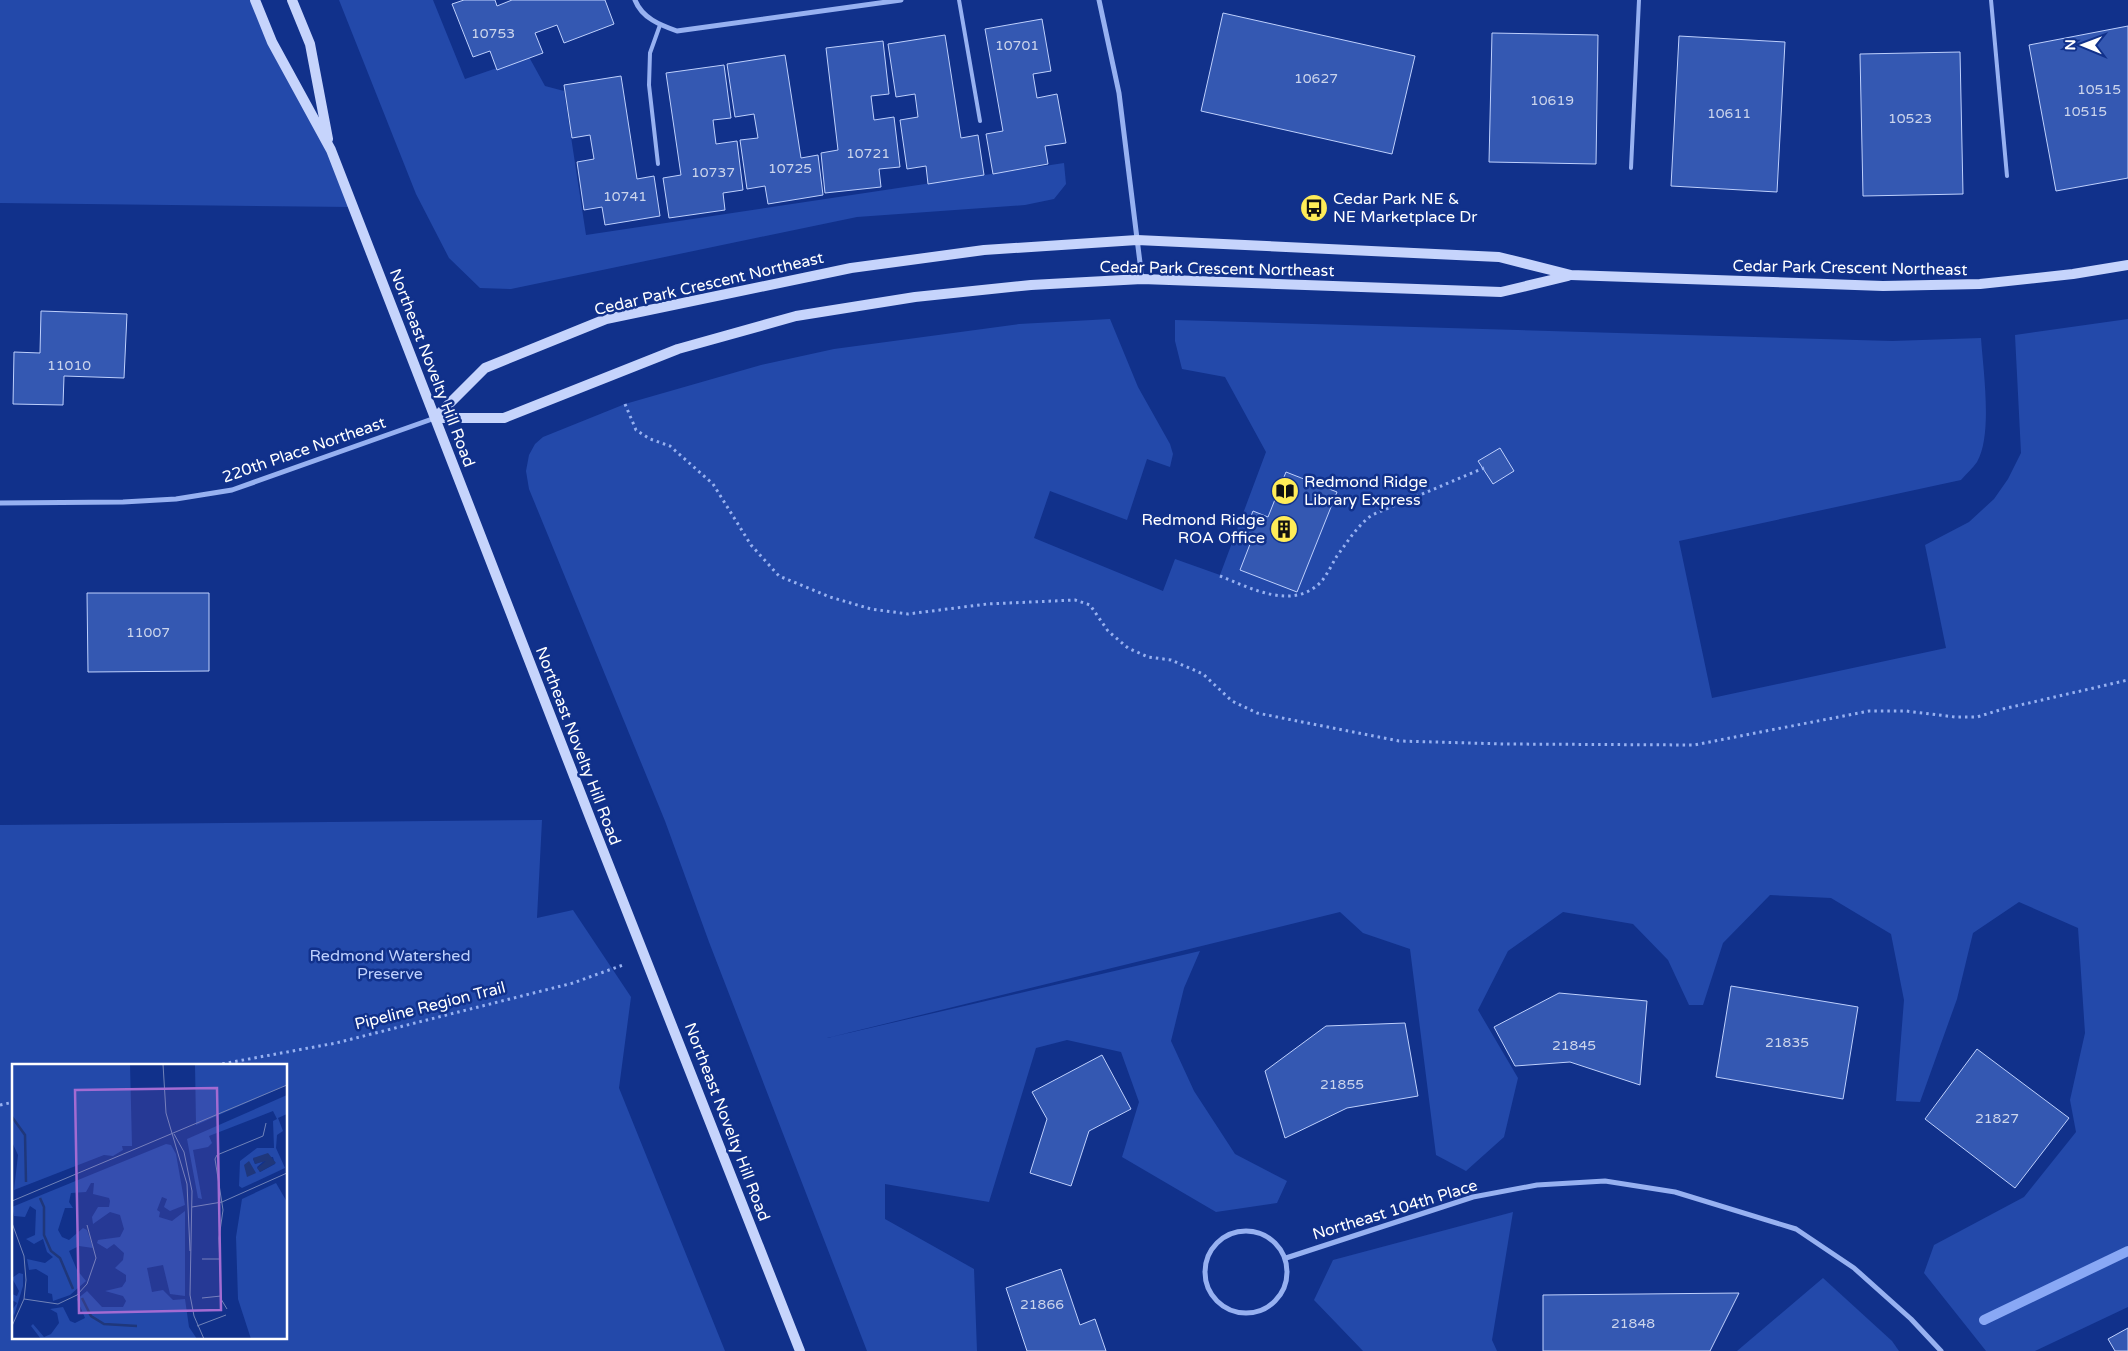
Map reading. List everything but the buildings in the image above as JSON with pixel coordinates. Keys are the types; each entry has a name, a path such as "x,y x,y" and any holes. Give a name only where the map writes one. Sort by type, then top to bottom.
{"street":[{"name":"Northeast Novelty Hill Road","path":"255,0 272,42 331,150 800,1351"},
{"name":"Northeast Novelty Hill Road","path":"292,0 310,44 331,150"},
{"path":"635,0 638,9 660,25 677,31 900,0"},
{"path":"1099,0 1119,93 1142,279"},
{"name":"Cedar Park Crescent Northeast","path":"435,418 485,368 606,319 851,268 984,250 1137,240 1499,257 1571,275 1883,286 1980,284 2074,274 2128,265"},
{"name":"Cedar Park Crescent Northeast","path":"435,418 504,418 678,349 796,316 914,298 1031,284 1142,279 1501,292 1571,275"},
{"name":"220th Place Northeast","path":"0,503 123,502 176,499 232,490 435,418"},
{"name":"Northeast 104th Place","path":"1286,1258 1472,1197 1537,1185 1605,1181 1675,1192 1796,1229 1854,1268 1911,1319 1941,1351"},
{"path":"1246,1230 1258,1232 1270,1238 1279,1246 1286,1258 1288,1269 1283,1292 1267,1308 1256,1313 1245,1314 1233,1311 1215,1298 1208,1289 1205,1267 1208,1256 1213,1246 1233,1232 1246,1230"}],"lane":[{"path":"959,0 980,121"},
{"path":"1631,168 1639,0"},
{"path":"1990,0 2007,176"},
{"path":"658,164 649,85 650,53 660,25"}],"path":[{"path":"625,404 636,430 650,439 670,446 713,484 751,544 779,576 830,597 862,607 908,614 987,604 1075,600 1090,605 1108,631 1128,648 1148,657 1171,660 1203,674 1232,701 1257,713 1399,741 1504,744 1694,745 1869,711 1906,711 1955,717 1977,717 2003,708 2128,680"},
{"path":"1220,576 1277,596 1290,597 1306,592 1321,582 1351,536 1362,523 1372,516 1484,468"},
{"path":"1241,520 1248,522"},
{"name":"Pipeline Region Trail","path":"221,1064 336,1043 573,983 645,956"}],"green space":[{"path":"0,0 255,0 331,150 353,207 0,203"},
{"path":"339,0 433,0 465,79 529,57 545,86 564,91 586,235 1064,163 1066,184 1054,199 1025,205 857,217 511,289 480,288 449,258 416,194"},
{"path":"1110,319 1138,387 1170,444 1173,454 1170,467 1147,459 1127,520 1050,491 1034,538 1163,591 1175,559 1220,575 1266,452 1225,377 1182,369 1175,341 1175,320 1892,341 1981,338 1986,402 1985,436 1977,462 1961,480 1679,541 1712,698 1946,648 1925,545 1969,522 1994,499 2008,479 2021,453 2015,335 2128,319 2128,1307 2035,1351 1986,1351 1924,1273 1934,1245 2024,1197 2076,1132 2070,1100 2085,1033 2078,928 2019,902 1973,933 1957,999 1920,1102 1896,1101 1904,1000 1891,934 1831,898 1770,895 1723,943 1703,1005 1689,1005 1668,960 1633,924 1563,912 1508,951 1478,1010 1518,1078 1504,1137 1466,1171 1436,1155 1410,949 1363,933 1340,912 827,1038 1200,951 1184,988 1171,1041 1194,1091 1235,1154 1287,1181 1277,1203 1216,1212 1122,1157 1139,1102 1121,1052 1067,1040 1036,1048 989,1202 885,1184 885,1219 974,1269 977,1351 867,1351 709,942 665,821 529,489 526,471 529,455 535,444 543,437 625,404 761,365 834,349 1019,324"},
{"name":"Redmond Watershed Preserve","path":"542,820 537,918 573,910 631,997 619,1088 725,1351 0,1351 0,825"},
{"path":"1513,1212 1492,1340 1497,1351 1363,1351 1314,1300 1333,1260"},
{"path":"1823,1278 1892,1341 1899,1351 1737,1351"}],"waterway":[{"path":"1984,1320 2128,1251"}],"place":[{"name":"Cedar Park NE & NE Marketplace Dr","path":"1314,208"},
{"name":"Redmond Ridge Library Express","path":"1285,491"},
{"name":"Redmond Ridge ROA Office","path":"1284,529"}]}
